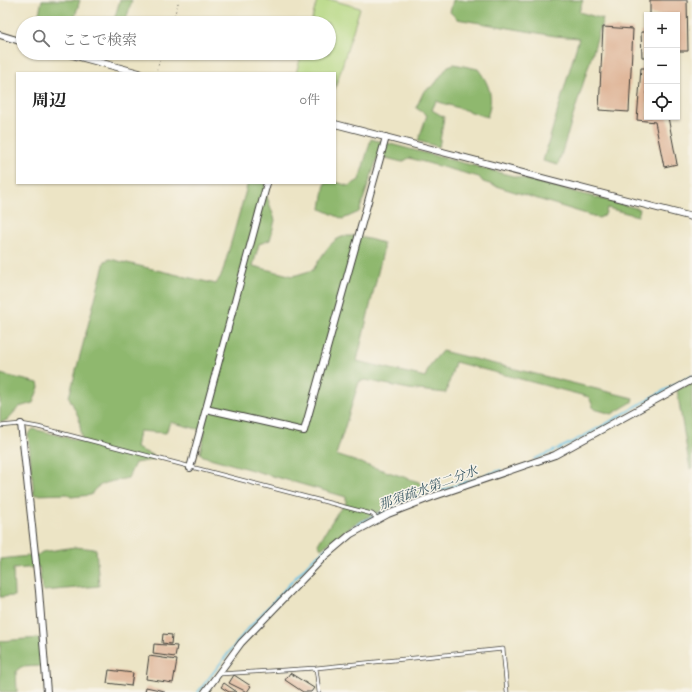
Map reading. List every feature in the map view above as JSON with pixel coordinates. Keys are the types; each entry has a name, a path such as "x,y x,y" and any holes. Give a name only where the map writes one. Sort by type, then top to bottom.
{"street":[{"path":"0,35 16,40"},
{"path":"91,60 135,72"},
{"path":"336,124 692,217"},
{"path":"206,409 304,431 386,137"},
{"path":"190,468 267,184"},
{"path":"205,692 241,643 326,556 351,534 378,519 432,497 556,455 692,380"},
{"path":"21,424 39,591 47,692"}],"lane":[{"path":"0,426 21,424 372,514 378,519"},
{"path":"218,674 316,668 503,649 507,692"},
{"path":"316,668 319,692"}],"path":[{"path":"174,16 179,0"},
{"path":"156,72 160,60"}],"green space":[{"path":"42,0 80,0 75,16 38,16"},
{"path":"120,0 132,0 127,16 115,16"},
{"path":"317,0 332,0 360,8 336,86 336,72 296,72 300,60 336,60 336,16 313,16"},
{"path":"453,0 583,0 579,12 603,19 558,165 543,161 579,38 555,36 457,19 450,12"},
{"path":"454,64 478,69 482,75 490,92 490,104 487,117 436,101 432,110 444,117 439,147 418,141 427,115 416,108 424,91 434,85 448,66"},
{"path":"371,139 640,209 638,216 607,208 605,215 599,218 483,182 479,177 409,158 402,162 378,156 359,212 343,219 321,209 325,184 336,184 336,182 349,186 359,180"},
{"path":"248,184 265,184 266,194 275,220 270,240 259,244 253,266 293,276 313,270 327,248 340,238 348,236 357,237 383,243 383,251 357,361 425,377 430,365 442,351 633,398 632,402 612,414 594,409 589,397 455,362 446,393 409,389 365,380 359,382 336,455 419,482 422,486 421,493 396,503 354,524 321,549 318,544 337,513 346,503 346,497 203,456 200,453 205,431 170,422 166,433 139,431 136,448 152,455 153,460 135,463 128,478 112,481 97,487 91,495 71,497 67,494 34,495 28,434 33,429 82,441 79,418 69,397 105,261 110,259 216,284 222,274"},
{"path":"0,374 38,383 39,387 33,403 19,407 7,420 0,423"},
{"path":"692,383 692,468 690,469 677,390"},
{"path":"75,547 96,549 99,586 44,591 42,589 39,567 13,569 14,596 0,597 0,559 38,555 42,552"},
{"path":"39,638 42,666 21,667 16,671 17,692 0,692 0,641"}],"building":[{"path":"650,0 687,0 688,51 680,51 680,12 650,12"},
{"path":"603,27 633,29 629,112 599,110"},
{"path":"641,32 644,32 644,57 642,57"},
{"path":"641,68 644,68 644,120 669,120 677,164 664,167 655,122 637,120"},
{"path":"163,634 172,635 171,644 162,643"},
{"path":"154,644 177,646 175,657 153,654"},
{"path":"149,656 177,660 173,683 146,679"},
{"path":"109,670 133,673 131,686 107,683"},
{"path":"290,673 314,688 311,692 303,692 285,680"},
{"path":"234,675 251,686 247,692 229,683"},
{"path":"224,683 237,692 229,692 221,687"},
{"path":"146,687 164,691 164,692 145,692"}],"waterway":[{"name":"那須疏水第二分水","path":"534,459 574,441 692,376"},
{"name":"那須疏水第二分水","path":"198,692 245,632 313,559 357,525 396,506 501,470"}]}
